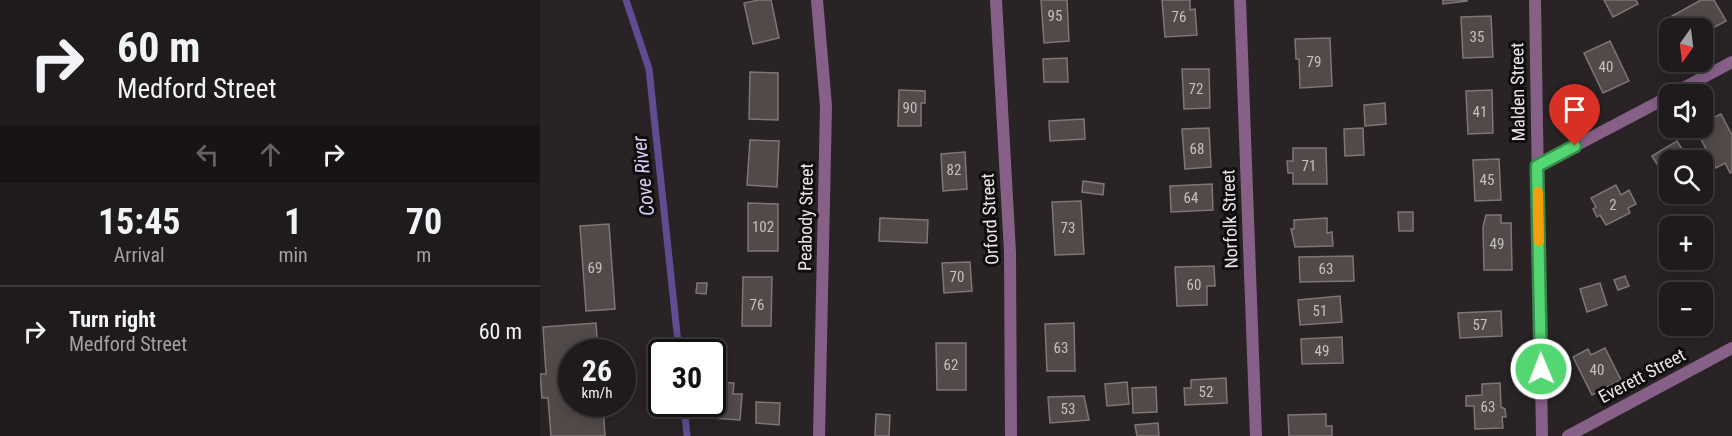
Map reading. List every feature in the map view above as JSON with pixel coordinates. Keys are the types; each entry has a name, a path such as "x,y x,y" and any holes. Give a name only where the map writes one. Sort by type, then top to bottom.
{"street":[{"name":"Peabody Street","path":"817,0 826,106 819,436"},
{"name":"Orford Street","path":"996,0 1010,252 1011,436"},
{"name":"Norfolk Street","path":"1240,0 1256,436"},
{"name":"Malden Street","path":"1535,0 1542,436"},
{"path":"1692,84 1732,63"},
{"path":"1537,166 1659,101"},
{"name":"Everett Street","path":"1568,436 1732,348"}],"building":[{"path":"771,0 779,38 753,44 744,3"},
{"path":"1041,0 1067,0 1069,41 1044,43"},
{"path":"1162,0 1190,0 1190,10 1195,9 1197,35 1165,37"},
{"path":"1443,0 1467,0 1467,1 1443,4"},
{"path":"1604,0 1636,0 1638,4 1613,17"},
{"path":"1701,0 1714,0 1726,21 1713,28 1713,18 1673,18 1672,16"},
{"path":"1491,16 1493,57 1463,58 1461,17"},
{"path":"1330,38 1332,86 1300,88 1299,59 1296,59 1295,39"},
{"path":"1610,41 1629,81 1603,93 1584,53"},
{"path":"1067,58 1068,82 1044,82 1043,59"},
{"path":"1182,69 1209,69 1210,108 1184,109"},
{"path":"750,72 778,73 778,120 749,119"},
{"path":"899,90 925,91 925,103 921,103 921,126 898,126"},
{"path":"1492,90 1493,133 1468,134 1466,91"},
{"path":"1385,103 1386,124 1365,126 1364,105"},
{"path":"1721,114 1732,135 1732,172 1730,173 1725,163 1716,168 1713,162 1713,150 1707,150 1700,138 1713,138 1713,118"},
{"path":"1084,119 1085,139 1050,141 1049,121"},
{"path":"1209,128 1211,167 1185,169 1182,129"},
{"path":"1363,128 1364,155 1345,156 1344,129"},
{"path":"750,140 779,141 777,187 747,185"},
{"path":"1677,141 1683,150 1662,150"},
{"path":"1293,148 1326,148 1327,184 1293,184 1293,173 1288,173 1287,161 1293,161"},
{"path":"965,152 967,189 943,191 941,154"},
{"path":"1659,152 1659,167 1652,156"},
{"path":"1499,159 1501,200 1475,201 1473,160"},
{"path":"1083,181 1104,184 1103,195 1082,192"},
{"path":"1212,184 1213,210 1171,212 1170,186"},
{"path":"1616,185 1621,195 1629,190 1636,204 1628,208 1630,213 1606,225 1600,215 1597,217 1593,209 1596,207 1591,198"},
{"path":"1081,201 1084,254 1055,255 1052,202"},
{"path":"748,203 778,204 778,251 748,251"},
{"path":"1398,212 1413,212 1413,231 1399,231"},
{"path":"1486,215 1501,215 1501,223 1511,223 1512,270 1484,270 1483,227"},
{"path":"880,218 928,220 927,243 879,241"},
{"path":"1327,218 1327,233 1332,232 1333,246 1295,247 1291,229 1294,229 1294,220"},
{"path":"609,224 615,309 586,311 580,226"},
{"path":"1353,256 1354,281 1300,282 1299,257"},
{"path":"970,262 972,291 944,293 942,263"},
{"path":"1214,266 1215,286 1207,286 1207,305 1177,306 1175,267"},
{"path":"1625,276 1629,286 1618,290 1614,280"},
{"path":"743,277 772,277 771,326 742,326"},
{"path":"697,283 707,283 706,294 696,293"},
{"path":"1600,283 1607,305 1587,312 1580,289"},
{"path":"1340,296 1342,322 1300,325 1298,300"},
{"path":"1501,311 1502,336 1460,338 1458,313"},
{"path":"596,323 597,339 558,339 558,417 604,417 605,436 551,436 548,398 542,398 540,374 546,374 543,327"},
{"path":"1074,323 1075,371 1047,371 1045,324"},
{"path":"1342,337 1343,363 1302,364 1301,339"},
{"path":"936,343 966,343 966,390 937,390"},
{"path":"1605,348 1621,380 1592,395 1573,357 1588,349 1591,355"},
{"path":"1226,378 1227,403 1185,405 1184,388 1191,388 1191,380"},
{"path":"1127,382 1129,404 1107,406 1105,384"},
{"path":"726,383 734,383 733,394 742,394 740,420 712,418 726,417"},
{"path":"1500,383 1501,407 1505,409 1506,417 1502,417 1503,428 1475,429 1474,406 1466,406 1466,396 1482,395 1482,384"},
{"path":"1156,387 1157,412 1133,413 1132,388"},
{"path":"1084,396 1089,420 1050,423 1048,397"},
{"path":"756,402 780,403 779,425 756,423"},
{"path":"876,414 890,415 889,436 875,436"},
{"path":"1326,414 1326,426 1332,426 1332,436 1289,436 1288,415"},
{"path":"1158,423 1159,436 1137,436 1135,425"}],"waterway":[{"name":"Cove River","path":"626,0 649,69 678,339"},
{"name":"Cove River","path":"685,417 687,436"}],"slow traffic":[{"path":"1538,192 1539,241"}],"route":[{"path":"1541,369 1537,166 1575,146"}]}
